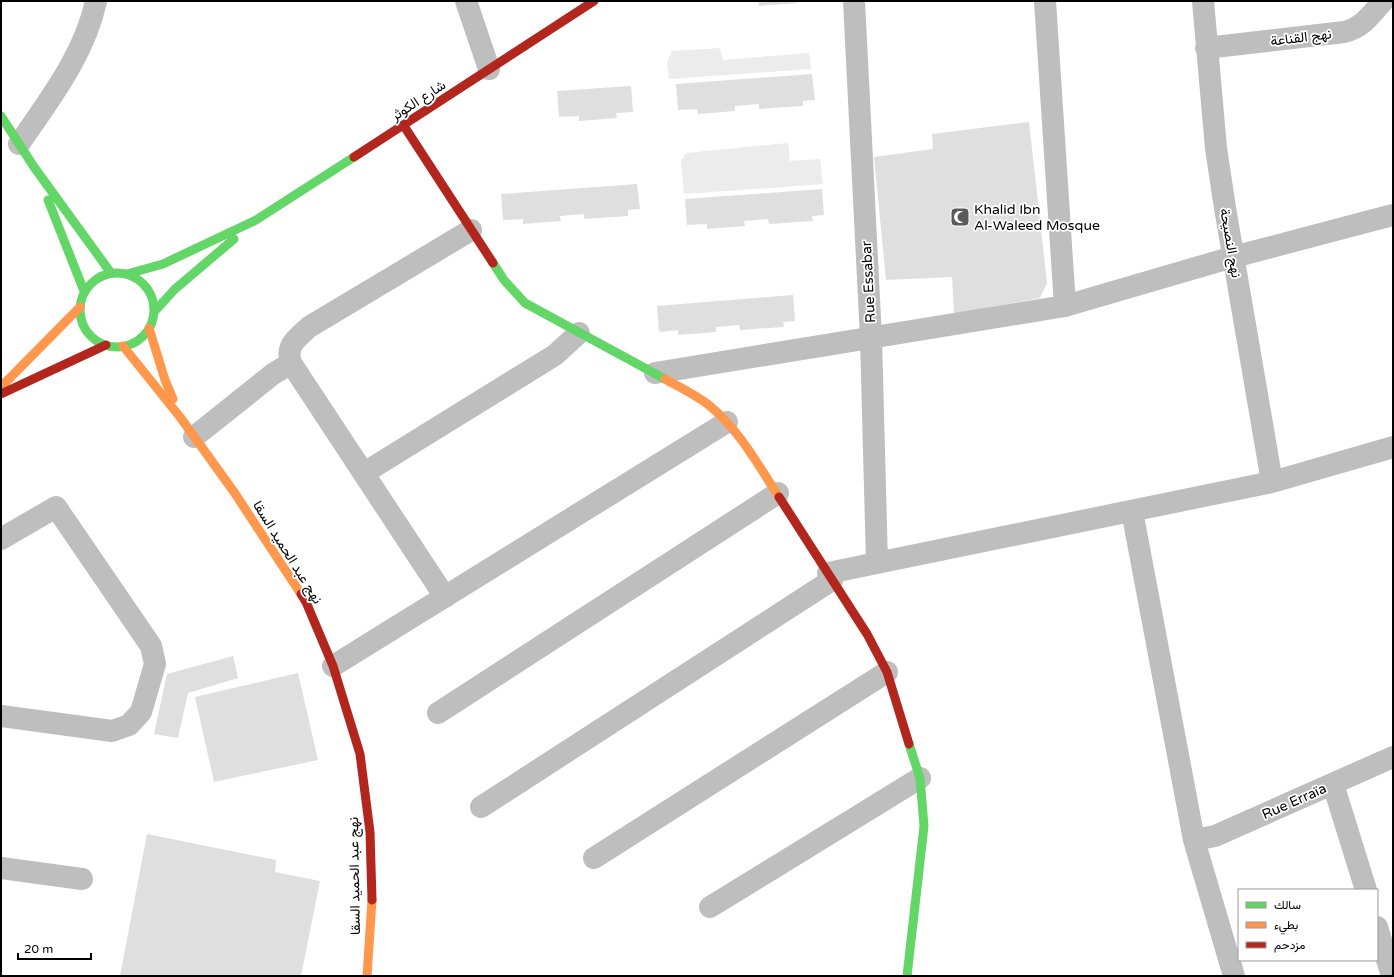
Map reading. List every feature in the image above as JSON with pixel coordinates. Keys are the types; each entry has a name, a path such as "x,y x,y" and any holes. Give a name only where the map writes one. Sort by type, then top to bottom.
{"street":[{"path":"19,144 60,83 81,43 96,1"},
{"path":"466,1 489,69"},
{"name":"شارع الكوثر","path":"127,274 163,264 256,220 404,126 594,1"},
{"name":"Rue Essabar","path":"854,1 871,338 877,563"},
{"path":"1045,1 1065,306"},
{"name":"نهج النصيحة","path":"1203,1 1216,148 1233,257 1272,482"},
{"name":"نهج القناعة","path":"1206,48 1354,30 1365,21 1383,1"},
{"path":"1,116 34,167 111,273"},
{"path":"404,126 504,280 526,303 655,373 709,405 727,422 743,441 778,493 867,634 887,672 920,778 924,826 907,976"},
{"path":"34,167 84,291"},
{"path":"655,373 1065,306 1233,257 1393,216"},
{"name":"شارع الكوثر","path":"154,312 175,289 256,220"},
{"path":"445,597 291,363 288,356 290,347 309,327 471,230"},
{"path":"111,273 127,274 138,280 147,288 152,300 154,312 149,328 142,337 133,343 122,346 106,345 95,340 86,330 81,320 80,307 84,291 91,282 100,276 111,273"},
{"path":"1,387 80,307"},
{"name":"نهج عبد الحميد السقا","path":"149,328 165,380 180,417"},
{"path":"364,473 555,355 579,333"},
{"path":"1,394 106,345"},
{"name":"نهج عبد الحميد السقا","path":"122,346 180,417 234,492 306,602 333,666 360,754 370,832 372,903 367,976"},
{"path":"194,437 274,374 291,363"},
{"path":"333,666 727,422"},
{"path":"481,807 830,577 877,563 1272,482 1393,447"},
{"path":"438,713 778,493"},
{"path":"1,539 56,507 151,646 155,664 141,712 129,725 112,731 1,716"},
{"path":"1132,511 1194,840 1234,976"},
{"path":"594,858 887,672"},
{"name":"Rue Erraïa","path":"1194,840 1215,836 1393,757"},
{"path":"710,907 920,778"},
{"path":"1333,784 1366,889"},
{"path":"1,868 82,879"},
{"path":"1378,930 1392,976"}],"shaded area":[{"path":"720,48 723,60 809,53 811,69 669,79 667,62 672,51"},
{"path":"788,143 790,161 820,159 823,184 684,194 681,161 686,153"}],"building":[{"path":"758,1 796,1 797,3 759,6"},
{"path":"812,74 815,100 803,101 803,106 759,109 759,104 735,106 735,111 698,114 697,109 678,110 676,84"},
{"path":"631,86 633,112 616,113 617,118 579,121 579,116 559,117 557,91"},
{"name":"Khalid Ibn Al-Waleed Mosque","path":"1029,122 1047,283 1040,298 954,314 952,277 886,280 874,157 933,149 932,134"},
{"path":"637,184 640,209 628,210 628,216 584,219 584,214 560,216 561,221 523,224 523,219 503,220 501,194"},
{"path":"822,189 824,215 812,216 813,221 769,224 768,219 744,221 745,226 707,229 707,224 687,225 685,199"},
{"path":"793,295 795,321 783,322 784,327 740,330 739,325 716,327 716,332 678,335 678,330 659,332 657,306"},
{"path":"233,656 238,678 188,693 178,738 154,734 167,674"},
{"path":"298,673 318,760 214,782 195,697"},
{"path":"147,834 276,860 275,872 320,881 301,976 120,976"}],"traffic: fast":[{"path":"1,116 34,167 111,273"},
{"path":"127,274 163,264 256,220 354,157"},
{"path":"48,200 84,291"},
{"path":"154,312 175,289 234,239"},
{"path":"493,263 504,280 525,303 665,379"},
{"path":"117,273 131,276 143,284 151,296 154,310 151,324 143,336 131,344 117,347 103,344 91,336 83,324 80,310 83,296 91,284 103,276 117,273"},
{"path":"907,976 924,826 920,778 909,744"}],"traffic: slow":[{"path":"1,387 80,307"},
{"path":"149,328 165,380 173,399"},
{"path":"123,346 180,417 234,492 301,594"},
{"path":"665,379 700,399 721,416 748,449 779,497"},
{"path":"367,976 372,900"}],"traffic: jam":[{"path":"354,157 594,1"},
{"path":"404,126 493,263"},
{"path":"1,394 106,345"},
{"path":"779,497 867,634 887,672 909,744"},
{"path":"301,594 306,602 333,666 360,754 370,832 372,900"}],"place":[{"name":"Khalid Ibn Al-Waleed Mosque","path":"960,217"}]}
